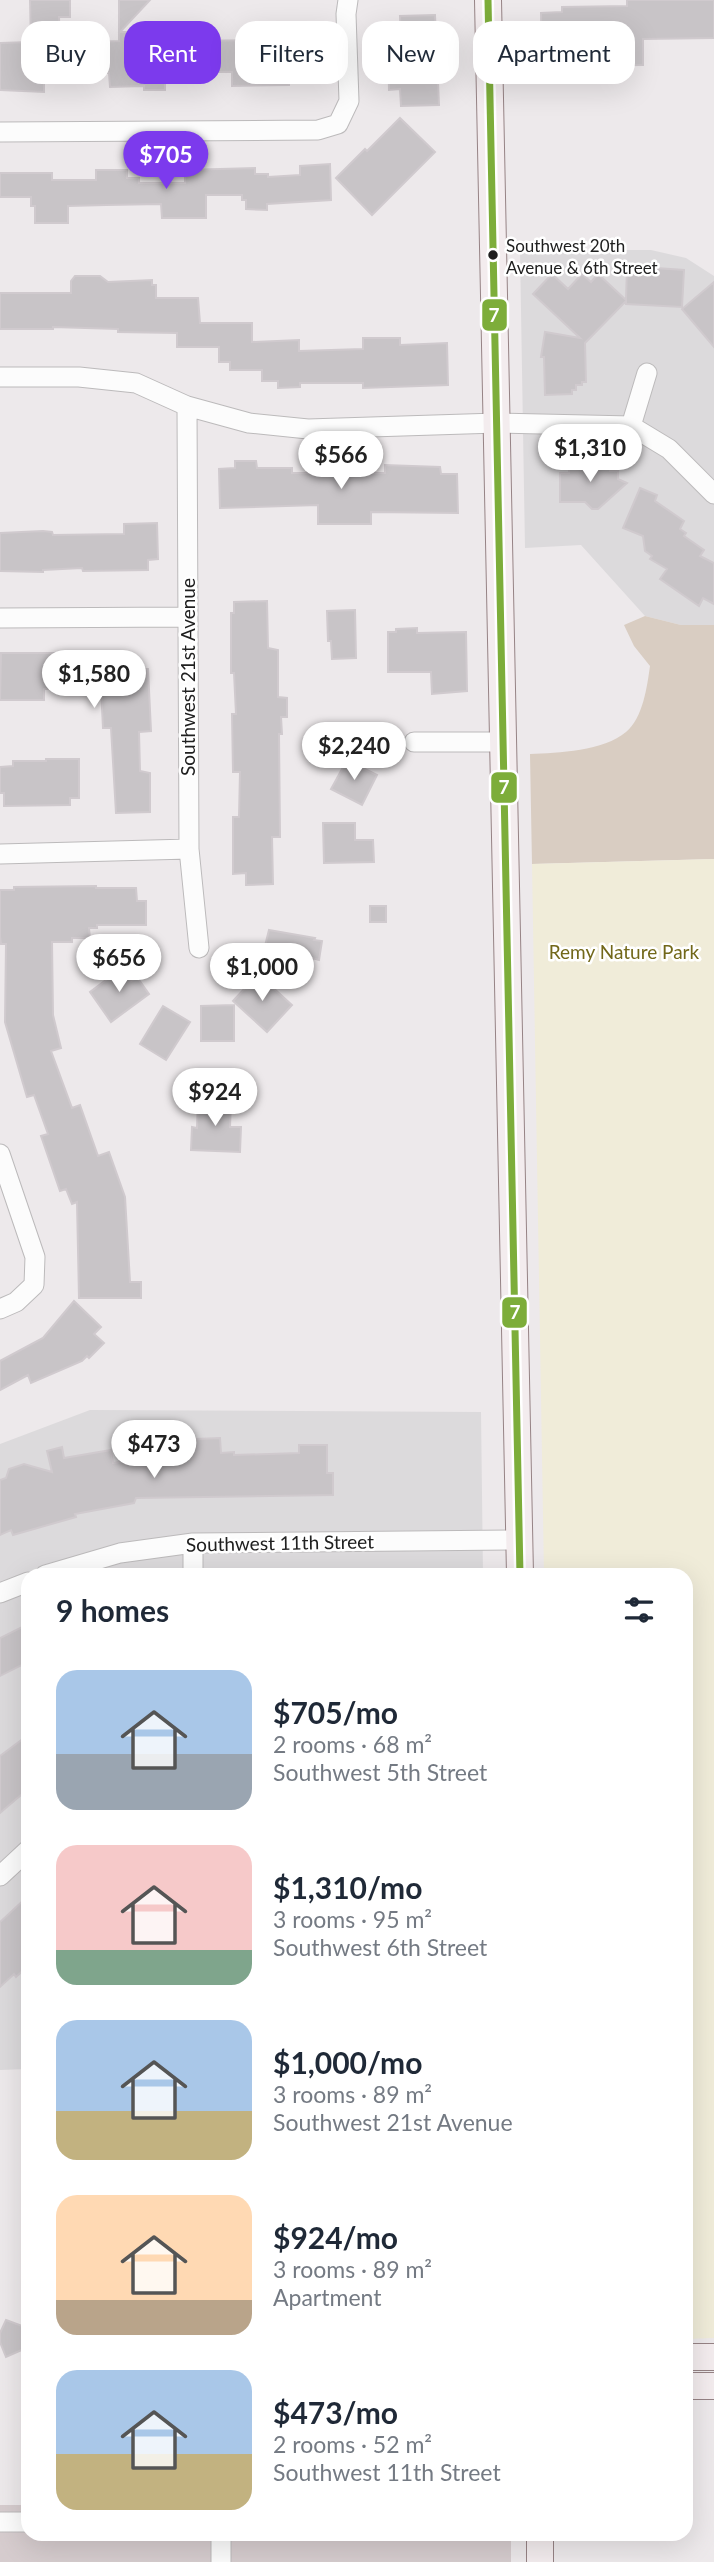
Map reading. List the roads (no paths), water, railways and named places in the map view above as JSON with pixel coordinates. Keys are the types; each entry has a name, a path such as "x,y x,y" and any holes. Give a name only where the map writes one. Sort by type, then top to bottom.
{"street":[{"path":"0,132 317,131 338,124 349,101 346,14 348,0"},
{"path":"488,0 520,1568"},
{"path":"631,426 647,373"},
{"path":"0,377 79,377 136,383 187,406 248,423 308,429 497,423 631,426 669,449 714,494"},
{"name":"Southwest 21st Avenue","path":"187,406 190,849 199,948"},
{"path":"0,618 187,617"},
{"path":"414,742 503,742"},
{"path":"0,854 190,849"},
{"path":"0,1154 35,1257 34,1285 16,1302 0,1309"},
{"name":"Southwest 11th Street","path":"69,1568 120,1553 193,1543 519,1540"},
{"path":"193,1543 193,1568"},
{"path":"0,1594 21,1585"},
{"path":"0,1876 21,1856"},
{"path":"693,2357 714,2357"},
{"path":"693,2386 714,2386"},
{"path":"0,2522 21,2522"},
{"path":"221,2541 221,2562"},
{"path":"540,2541 540,2562"}],"place":[{"name":"Southwest 20th Avenue & 6th Street","path":"493,255"}],"park label":[{"name":"Remy Nature Park","path":"624,952"}]}
